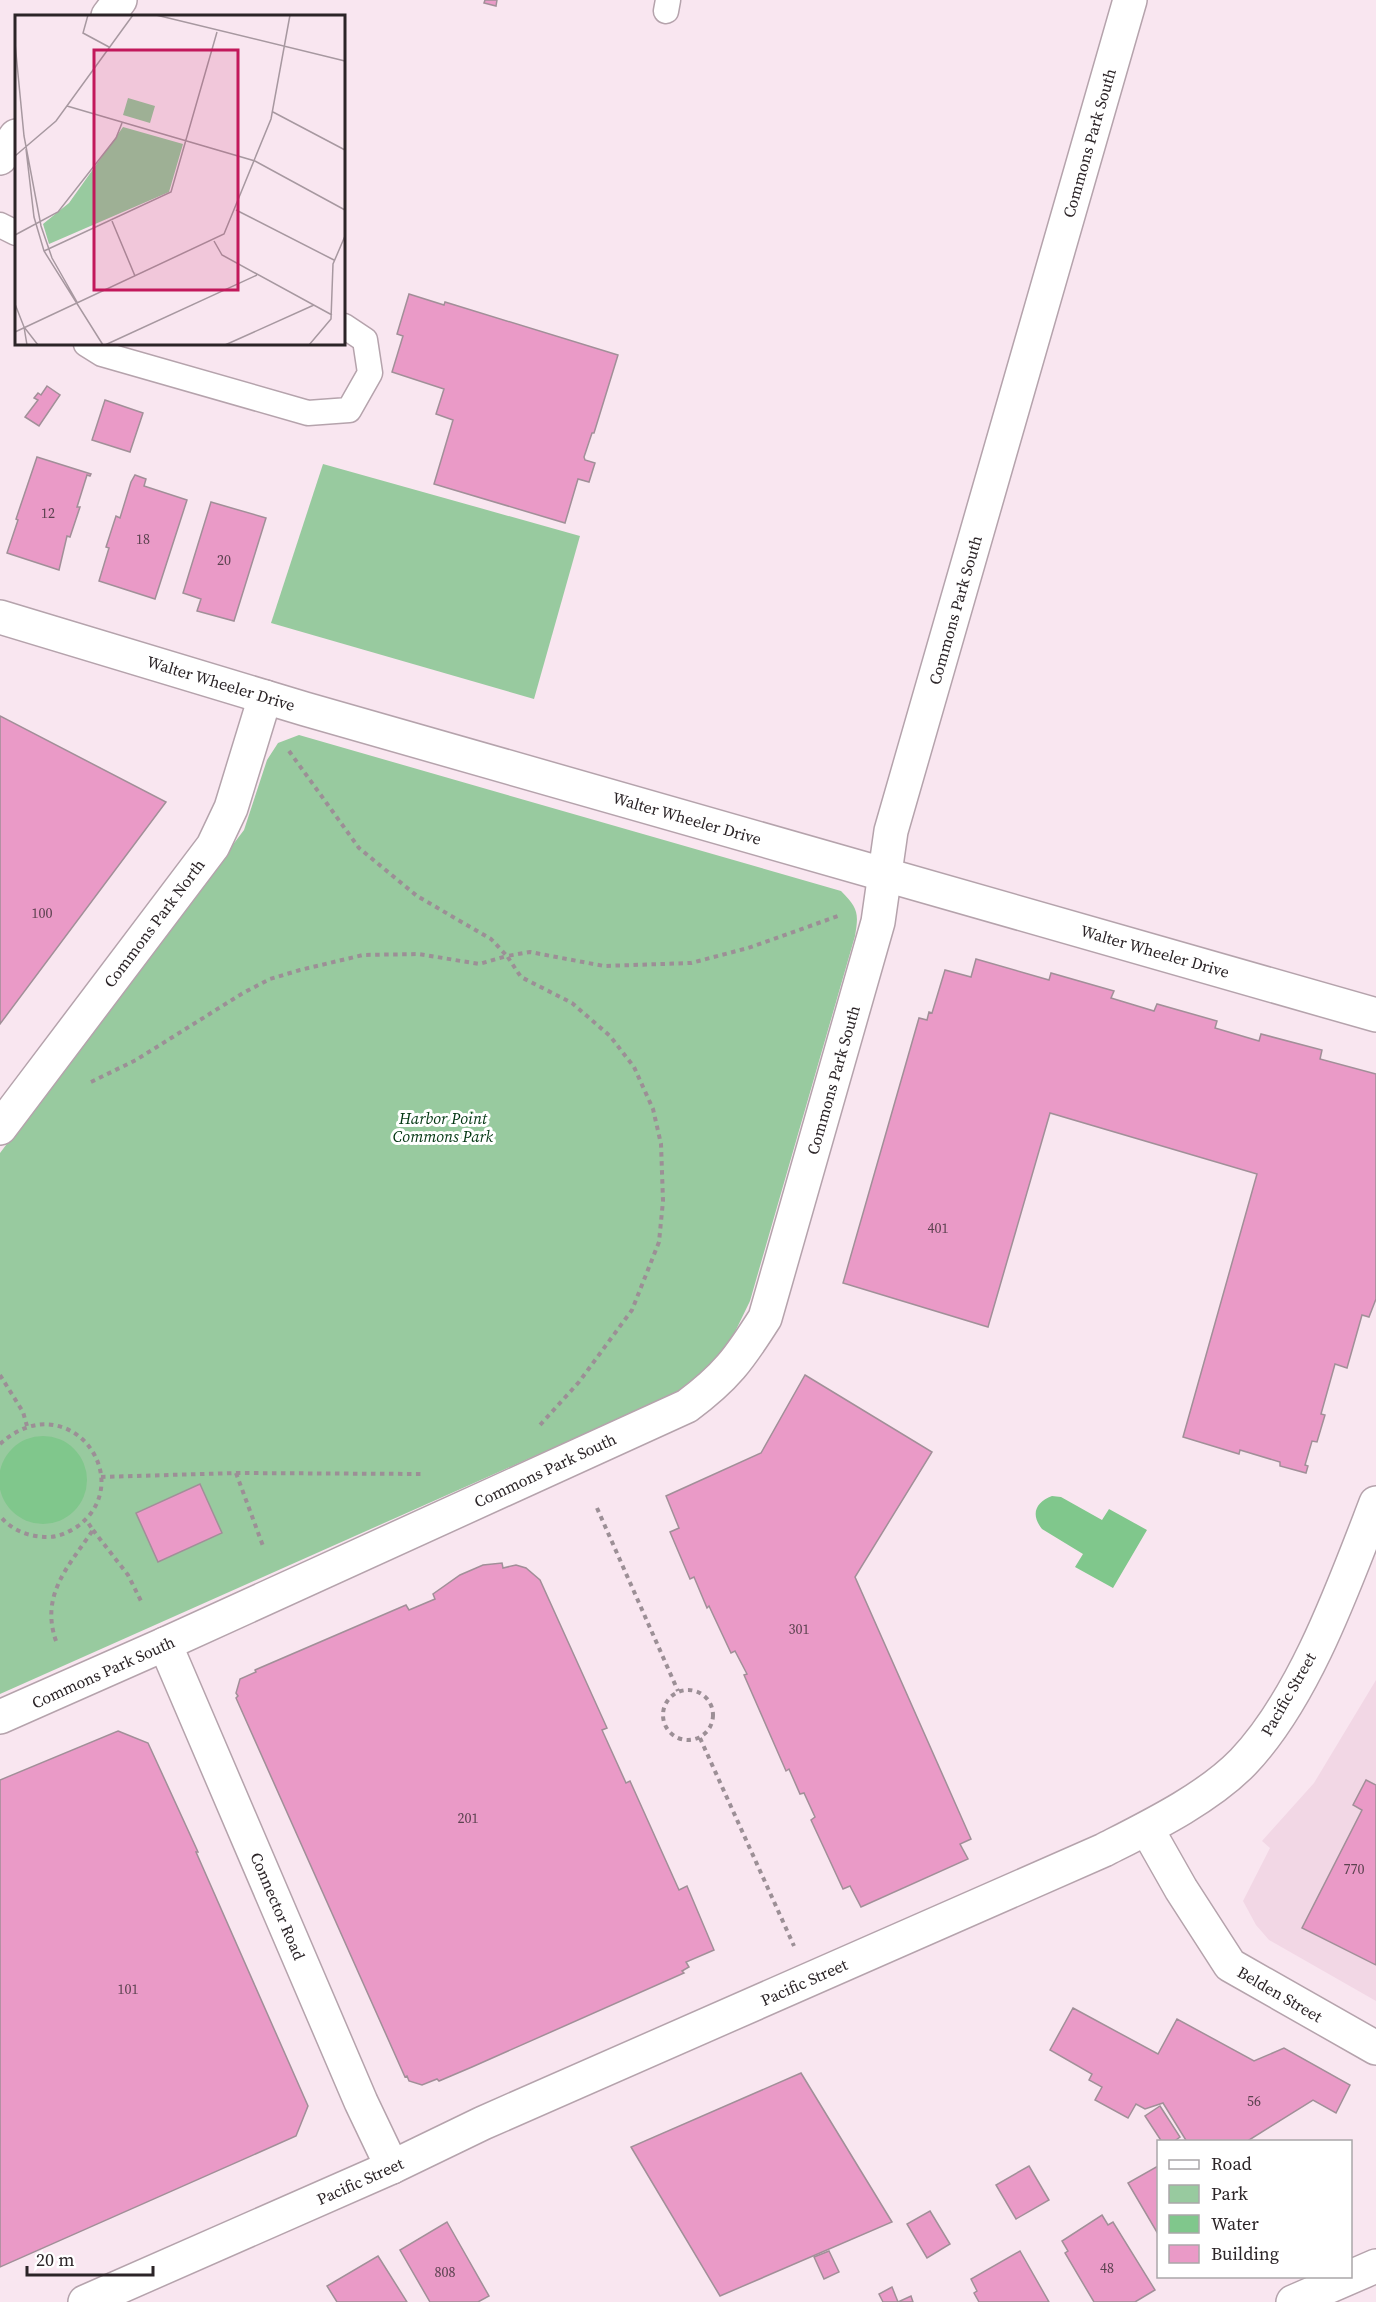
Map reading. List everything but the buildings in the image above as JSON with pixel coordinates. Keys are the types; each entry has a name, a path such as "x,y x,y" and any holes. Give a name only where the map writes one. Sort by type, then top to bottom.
{"street":[{"path":"109,15 120,0"},
{"name":"Commons Park South","path":"0,1717 687,1406 715,1385 738,1361 765,1318 878,922 894,821 1130,0"},
{"path":"0,158 15,137"},
{"name":"Walter Wheeler Drive","path":"0,617 265,697 1376,1015"},
{"name":"Commons Park North","path":"0,1128 213,846 231,808 265,697"},
{"name":"Pacific Street","path":"85,2302 392,2167 483,2123 1062,1869 1147,1828 1194,1801 1241,1764 1264,1738 1283,1710 1305,1671 1370,1539 1376,1503"},
{"name":"Connector Road","path":"165,1644 361,2102 392,2167"},
{"name":"Belden Street","path":"1147,1828 1181,1889 1230,1965 1376,2048"},
{"path":"1352,2276 1376,2266"},
{"path":"1293,2302 1348,2278"}],"lane":[{"path":"0,225 15,232"},
{"path":"88,345 102,354 308,413 339,411 349,410 370,373 365,340 345,327"}],"path":[{"path":"289,751 359,848 417,896 491,939 507,956 521,977 572,1003 610,1036 634,1067 653,1109 663,1163 663,1201 659,1242 632,1310 579,1382 540,1425"},
{"path":"91,1082 136,1060 243,993 270,979 363,955 419,954 479,964 530,952 604,966 691,963 748,948 842,915 878,922"},
{"path":"0,1375 23,1412 27,1426"},
{"path":"0,1444 27,1426 56,1425 70,1430 92,1449 101,1478 100,1493 95,1507 86,1520 71,1531 54,1537 35,1537 18,1531 1,1519"},
{"path":"101,1478 236,1473 422,1474"},
{"path":"236,1473 263,1546"},
{"path":"597,1508 678,1691"},
{"path":"86,1520 128,1575 142,1603"},
{"path":"56,1641 50,1624 50,1608 56,1589 93,1530"},
{"path":"686,1689 703,1694 713,1708 712,1725 700,1738 684,1741 669,1733 665,1726 663,1710 666,1702 678,1691 686,1689"},
{"path":"700,1738 809,1980"}],"shaded area":[{"path":"1376,1680 1376,2001 1269,1940 1256,1925 1243,1901 1270,1848 1262,1841 1314,1783"}],"green space":[{"path":"323,464 580,536 534,699 271,623"},
{"name":"Harbor Point Commons Park","path":"299,735 841,891 851,902 857,916 855,936 750,1301 734,1334 714,1363 674,1394 0,1694 0,1153 244,830 267,760 278,743"}],"water":[{"path":"43,1436 60,1440 74,1449 83,1463 87,1480 83,1497 74,1511 60,1520 43,1524 26,1520 12,1511 3,1497 -1,1480 3,1463 12,1449 26,1440"},
{"path":"1052,1496 1061,1497 1102,1520 1109,1509 1147,1530 1113,1588 1075,1567 1083,1554 1042,1529 1038,1524 1036,1509"}]}
